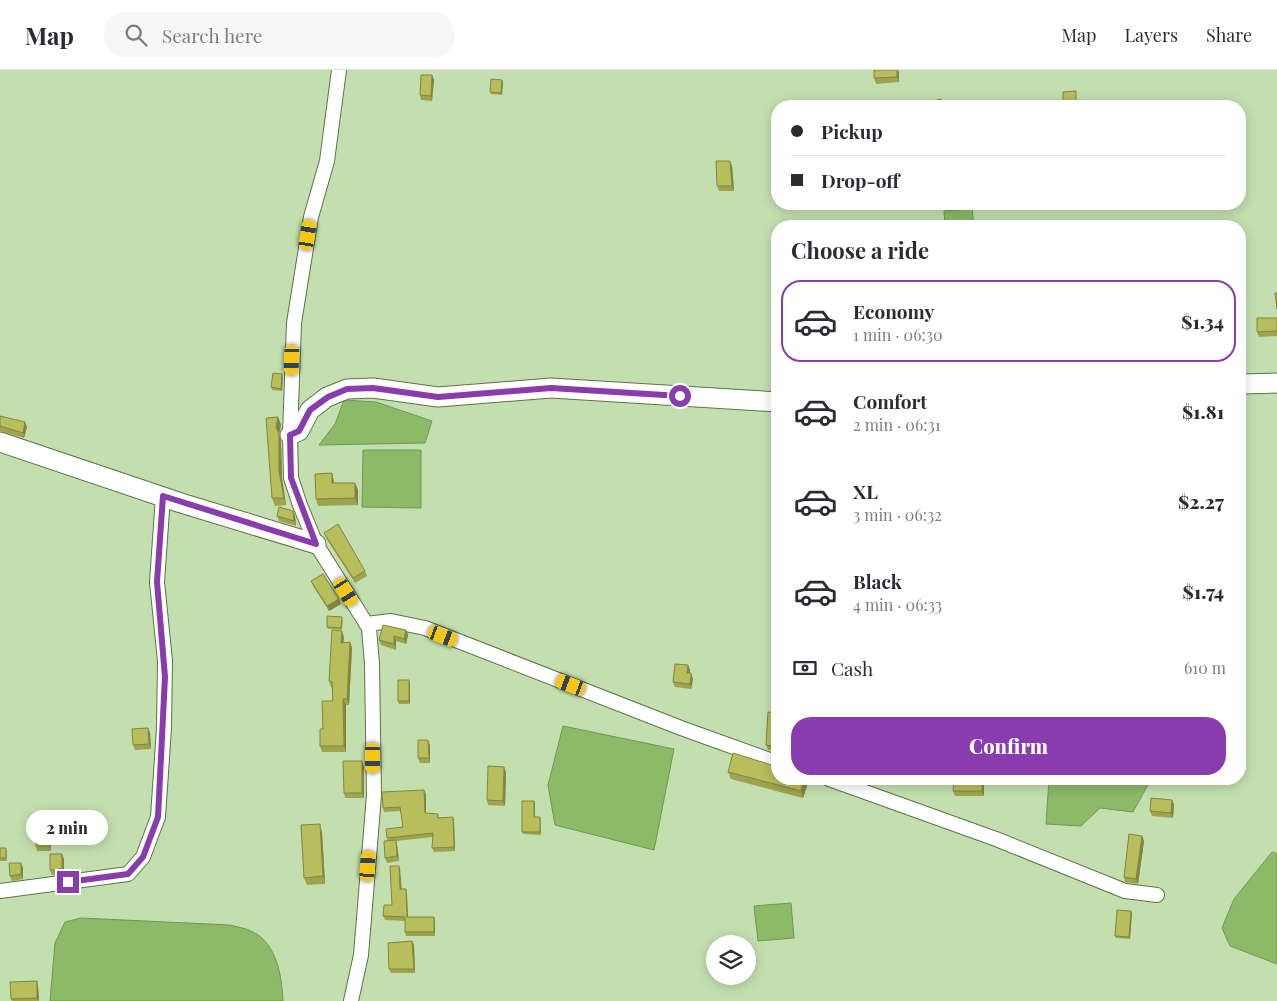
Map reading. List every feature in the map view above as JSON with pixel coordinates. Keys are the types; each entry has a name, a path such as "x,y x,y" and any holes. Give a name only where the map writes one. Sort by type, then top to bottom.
{"street":[{"path":"339,70 327,162 311,217 294,323 290,435 291,478 316,544 369,628 372,664 374,795 361,955 351,1001"},
{"path":"1246,384 1277,384"},
{"path":"290,435 299,431 310,410 328,397 347,389 373,388 438,397 551,388 771,402"},
{"path":"0,442 316,544"},
{"path":"0,891 128,874 143,857 158,817 164,728 165,661 157,582 163,496"},
{"path":"366,624 391,621 424,628 681,728 771,760"},
{"path":"845,785 996,839 1125,891 1157,895"}],"shaded area":[{"path":"972,210 973,220 945,220 944,211"},
{"path":"344,400 376,402 432,421 425,443 319,445 335,424"},
{"path":"363,450 421,450 421,508 362,507"},
{"path":"563,726 674,749 654,850 555,825 548,785"},
{"path":"1049,785 1148,785 1133,812 1100,808 1081,826 1046,824"},
{"path":"1272,852 1277,854 1277,964 1230,946 1222,928 1234,899"},
{"path":"791,903 794,938 758,941 754,906"},
{"path":"81,918 230,925 250,931 261,937 273,953 277,962 283,1001 50,1001 55,943 65,922"}],"building":[{"path":"874,70 897,70 897,77 874,78"},
{"path":"421,75 432,75 431,96 420,95"},
{"path":"491,79 502,80 501,93 490,92"},
{"path":"1076,91 1076,100 1063,100 1063,92"},
{"path":"716,161 730,161 732,186 717,186"},
{"path":"1275,293 1277,293 1277,309"},
{"path":"1257,318 1277,318 1277,331 1257,332"},
{"path":"273,373 282,374 281,389 271,387"},
{"path":"0,416 25,422 23,433 0,426"},
{"path":"278,417 276,427 279,434 279,471 284,498 272,498 266,418"},
{"path":"332,473 332,483 355,483 355,498 316,499 315,474"},
{"path":"279,507 293,511 294,521 277,516"},
{"path":"338,524 365,571 353,578 324,533"},
{"path":"323,574 339,599 327,606 311,581"},
{"path":"327,616 342,617 341,628 327,627"},
{"path":"383,625 406,630 404,639 394,636 394,644 379,640"},
{"path":"332,630 342,631 341,643 350,642 347,699 343,699 344,746 320,746 320,729 323,729 322,701 333,701 332,682 329,681"},
{"path":"675,664 688,665 687,673 691,673 690,684 673,682"},
{"path":"398,680 409,680 409,701 398,701"},
{"path":"768,712 771,712 771,746 766,745"},
{"path":"148,728 149,744 133,745 132,729"},
{"path":"418,740 428,740 429,758 418,758"},
{"path":"733,753 771,765 771,783 728,772"},
{"path":"343,761 362,761 362,793 344,793"},
{"path":"488,766 504,767 503,801 487,800"},
{"path":"778,785 802,785 801,791"},
{"path":"954,785 982,785 982,791 953,791"},
{"path":"424,790 425,813 438,814 438,818 453,817 454,847 432,848 433,833 387,838 386,829 403,827 400,807 383,808 382,792"},
{"path":"1151,798 1172,800 1171,813 1150,811"},
{"path":"522,801 534,801 534,817 540,817 540,832 522,832"},
{"path":"320,824 323,876 304,878 301,825"},
{"path":"48,829 49,846 36,846 35,830"},
{"path":"1129,834 1142,836 1136,879 1124,877"},
{"path":"396,840 397,856 385,858 384,841"},
{"path":"0,848 6,848 6,858 0,858"},
{"path":"50,854 62,854 62,869 50,870"},
{"path":"9,863 21,863 21,874 10,876"},
{"path":"390,866 399,866 400,889 406,889 407,917 434,917 434,932 405,932 405,917 383,916 384,905 392,905"},
{"path":"1117,910 1131,911 1129,937 1115,936"},
{"path":"412,941 414,969 389,969 388,943"},
{"path":"37,981 37,998 11,999 10,982"}],"route":[{"path":"68,882 128,874 143,857 158,817 164,728 165,677 157,582 158,542 163,496 316,544 291,478 290,435 299,431 310,410 328,397 347,389 373,388 438,397 495,394 551,388 680,396"}]}
